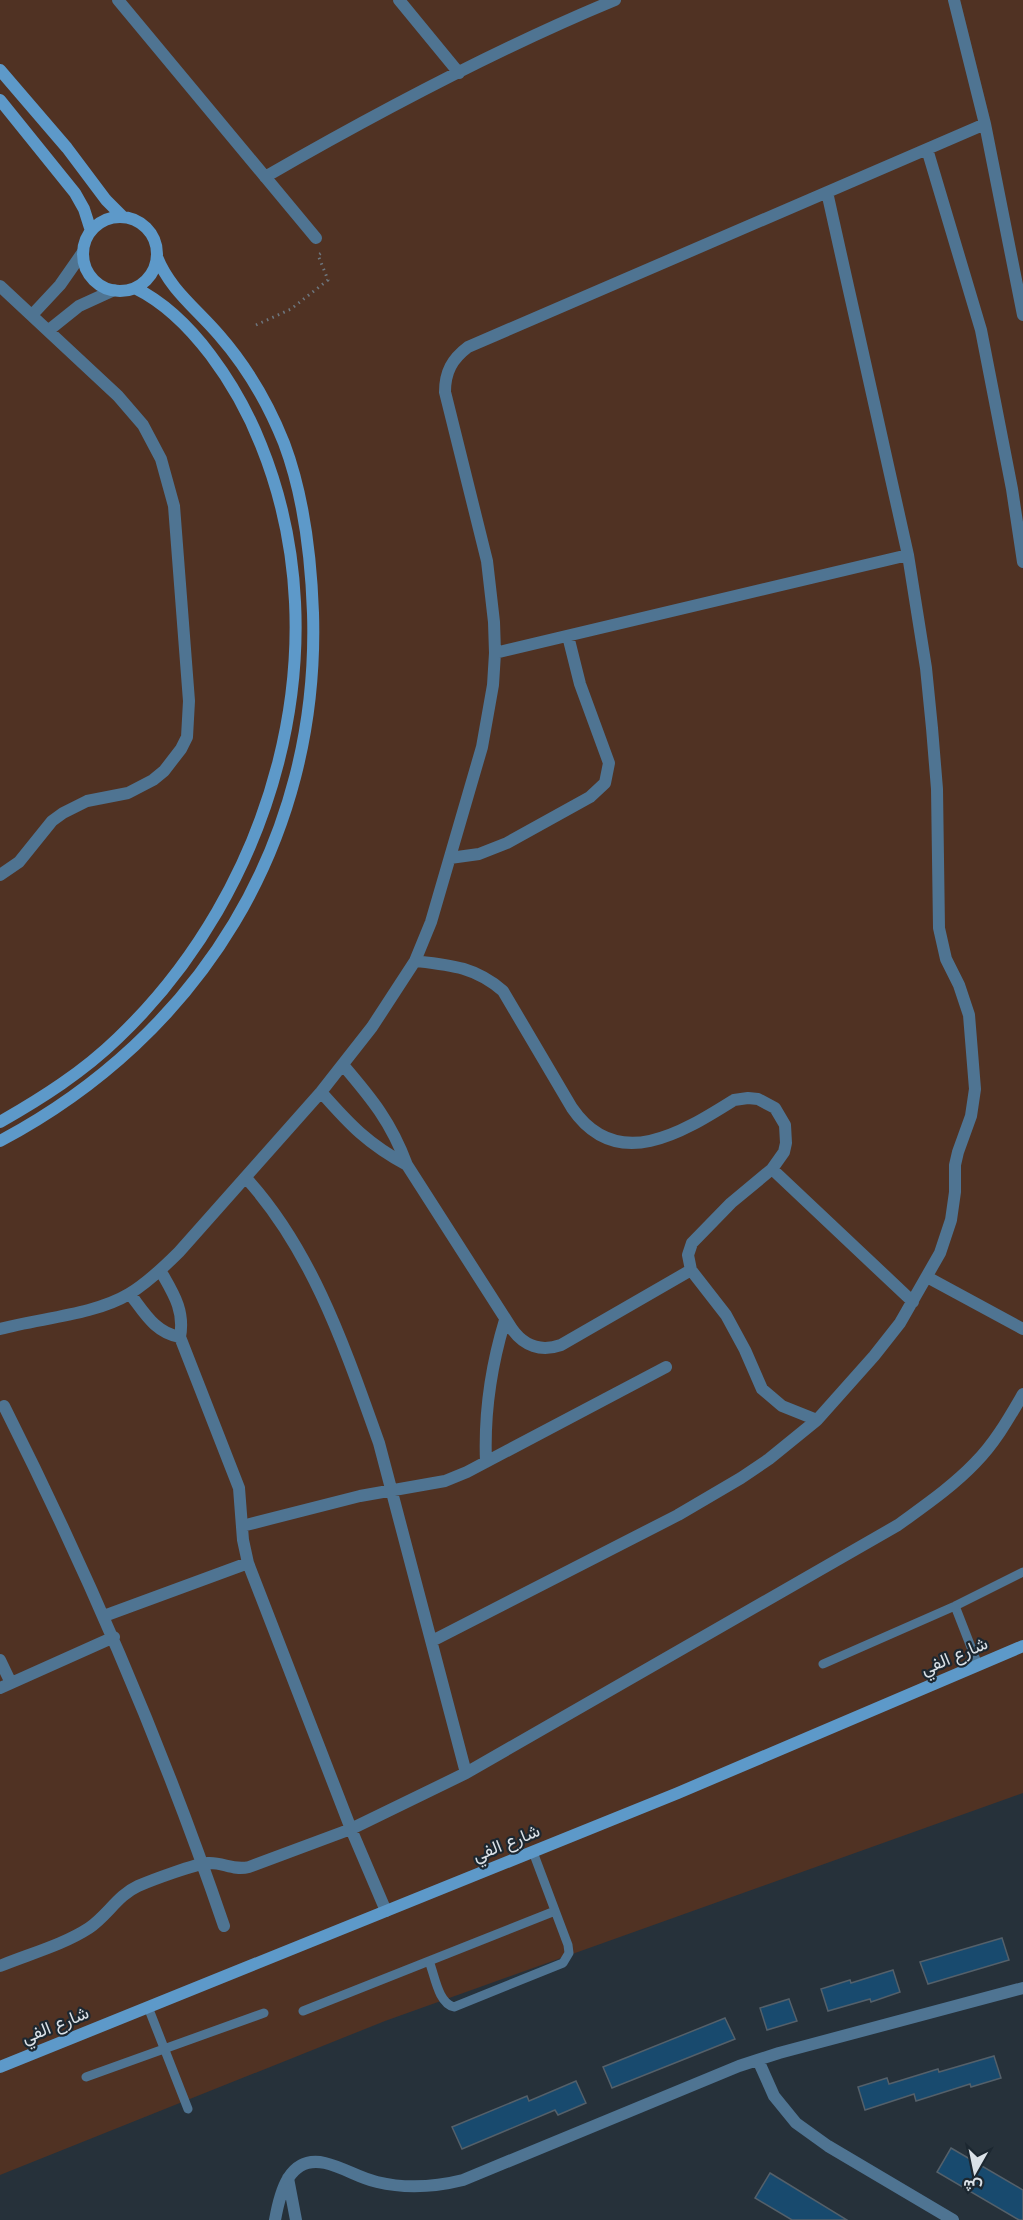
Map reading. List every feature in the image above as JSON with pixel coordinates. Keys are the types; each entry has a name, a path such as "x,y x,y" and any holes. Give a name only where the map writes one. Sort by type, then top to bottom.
{"street":[{"path":"118,0 316,238"},
{"path":"399,0 459,73"},
{"path":"265,177 333,138 459,73 545,30 615,0"},
{"path":"954,0 985,124 1023,315"},
{"path":"0,70 67,148 106,200 123,217 141,223 148,230 157,247 157,257 151,276 135,288 125,291 98,284 87,270 83,252"},
{"path":"0,100 75,193 84,209 91,231"},
{"path":"0,1329 98,1307 130,1294 160,1270 246,1178 321,1092 394,997 415,961 431,922 482,747 490,705 495,653 493,601 487,561 445,392 448,371 453,362 468,347 985,124"},
{"path":"927,149 981,330 1012,489 1023,562"},
{"path":"432,1641 711,1496 769,1460 817,1420 874,1356 913,1302 940,1254 951,1220 955,1192 955,1165 971,1116 975,1089 969,1015 959,985 946,959 939,928 937,789 932,728 926,668 908,555 827,192"},
{"path":"32,315 60,285 83,252 91,231 105,220 123,217"},
{"path":"0,1141 63,1102 123,1056 168,1013 208,965 228,935 262,871 287,807 303,739 312,671 312,590 302,510 293,471 273,418 246,370 216,331 175,290 157,257"},
{"path":"0,286 131,410 153,442 167,474 175,518 189,701 187,737 173,760 153,780 128,793 87,801 63,813 52,821 19,862 0,875"},
{"path":"0,1122 61,1084 104,1051 147,1008 184,962 218,913 253,843 272,788 286,732 295,627 293,592 285,525 267,459 244,406 214,358 164,305 135,288"},
{"path":"49,330 79,306 114,290"},
{"path":"495,653 908,555"},
{"path":"450,858 479,854 507,843 590,797 605,783 609,763 580,684 568,636"},
{"path":"415,961 462,968 484,977 503,991 572,1108 593,1131 608,1138 626,1143 651,1141 690,1126 734,1100 758,1099 775,1108 781,1116 787,1134 784,1152 772,1169 731,1203 692,1244 688,1255 691,1270 726,1315 741,1341 762,1389 782,1406 817,1420"},
{"path":"343,1065 377,1104 399,1144 407,1165 506,1320 523,1342 539,1348 554,1348 691,1270"},
{"path":"321,1092 357,1132 376,1147 407,1165"},
{"path":"772,1169 913,1302"},
{"path":"246,1178 284,1225 314,1280 379,1443 466,1773"},
{"path":"160,1270 181,1310 180,1337 239,1488 244,1551 248,1563 351,1829 386,1911"},
{"path":"927,1277 1023,1329"},
{"path":"130,1294 155,1326 166,1334 180,1337"},
{"path":"486,1462 485,1438 489,1390 498,1343 506,1320"},
{"path":"242,1526 360,1496 445,1481 486,1462 666,1367"},
{"path":"0,1966 80,1933 102,1918 129,1891 139,1886 203,1864 218,1864 232,1869 241,1869 351,1829 466,1773 898,1525 938,1496 976,1463 995,1440 1023,1394"},
{"path":"4,1406 73,1546 114,1637 172,1781 224,1926"},
{"path":"105,1617 248,1563"},
{"path":"0,1660 5,1685 114,1637"},
{"name":"شارع الفي","path":"0,2067 678,1794 1023,1646"},
{"path":"275,2220 288,2177 296,2168 317,2162 326,2163 363,2179 396,2186 430,2186 464,2180 720,2073 758,2060 1023,1988"},
{"path":"758,2060 774,2096 796,2123 828,2146 953,2220"},
{"path":"288,2177 296,2220"}],"lane":[{"path":"823,1664 955,1606 1023,1572"},
{"path":"955,1606 978,1665"},
{"path":"429,1961 444,2002 452,2007 457,2007 563,1963 569,1949 533,1852"},
{"path":"303,2011 555,1911"},
{"path":"148,2007 188,2109"},
{"path":"86,2077 264,2013"}],"path":[{"path":"256,326 291,309 328,280 318,255 325,250 316,238"}],"shaded area":[{"path":"0,0 1023,0 1023,1793 385,2021 0,2175"}],"building":[{"path":"1002,1938 1009,1960 928,1984 920,1962"},
{"path":"893,1970 900,1992 871,2002 870,1999 828,2011 821,1989 850,1980 851,1983"},
{"path":"789,1999 797,2021 767,2030 760,2008"},
{"path":"725,2018 735,2039 612,2088 603,2067"},
{"path":"994,2056 1001,2078 971,2087 970,2084 916,2101 914,2094 865,2110 858,2087 887,2078 889,2084 938,2069 939,2072"},
{"path":"576,2081 586,2103 558,2115 555,2110 462,2149 452,2127 527,2096 529,2101"},
{"path":"951,2148 1023,2190 1023,2220 1019,2220 937,2172"},
{"path":"770,2173 847,2220 792,2220 755,2198"}]}
